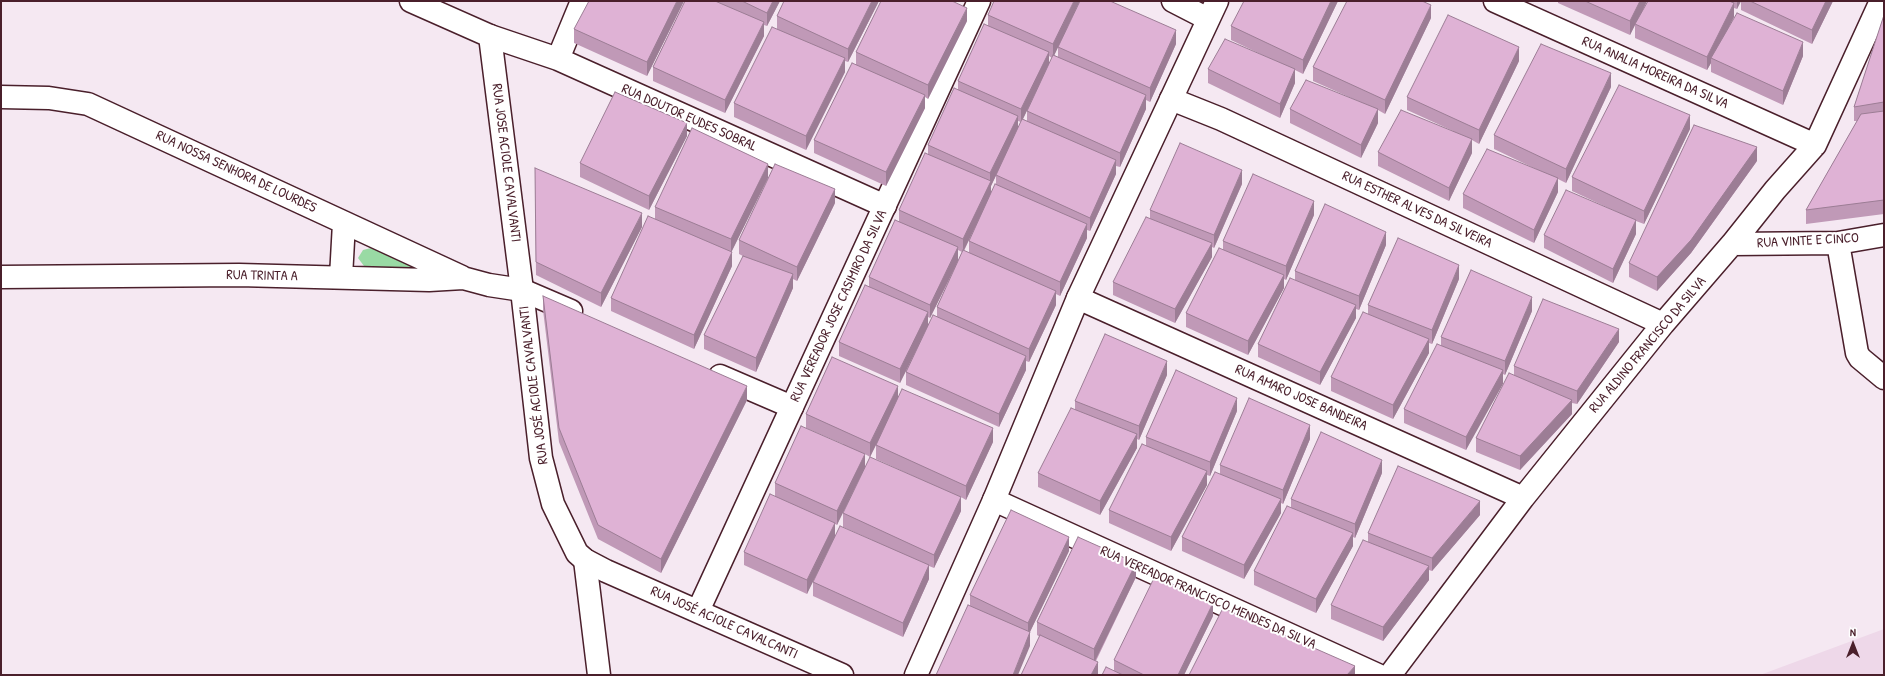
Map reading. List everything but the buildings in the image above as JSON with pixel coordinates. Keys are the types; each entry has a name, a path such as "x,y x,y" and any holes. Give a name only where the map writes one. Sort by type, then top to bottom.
{"street":[{"name":"RUA DOUTOR EUDES SOBRAL","path":"411,1 490,36 558,59 885,206"},
{"path":"558,59 582,1"},
{"path":"916,675 994,500 1078,298 1213,10 1173,1"},
{"name":"RUA ANALIA MOREIRA DA SILVA","path":"1495,1 1815,145"},
{"name":"RUA ALDINO FRANCISCO DA SILVA","path":"1390,675 1523,498 1663,324 1732,244 1775,190 1815,145 1881,1"},
{"name":"RUA VEREADOR JOSE CASIMIRO DA SILVA","path":"698,611 885,206 974,3"},
{"name":"RUA JOSE ACIOLE CAVALVANTI","path":"490,36 522,290"},
{"name":"RUA NOSSA SENHORA DE LOURDES","path":"1,97 49,98 88,104 463,278"},
{"name":"RUA ESTHER ALVES DA SILVEIRA","path":"1171,99 1221,119 1663,324"},
{"path":"341,277 344,223"},
{"name":"RUA VINTE E CINCO","path":"1732,244 1838,242 1884,236"},
{"path":"1838,242 1857,353 1860,358 1884,378"},
{"name":"RUA TRINTA A","path":"1,277 231,275 429,280 463,278 489,285 522,290 591,320"},
{"name":"RUA JOSÉ ACIOLE CAVALVANTI","path":"522,290 541,458 553,504 579,554 599,675"},
{"name":"RUA AMARO JOSE BANDEIRA","path":"1078,298 1523,498"},
{"path":"699,366 792,407"},
{"name":"RUA VEREADOR FRANCISCO MENDES DA SILVA","path":"994,500 1378,675"},
{"name":"RUA JOSÉ ACIOLE CAVALCANTI","path":"579,554 606,571 842,675"}],"shaded area":[{"path":"1884,629 1884,675 1760,675"}],"green space":[{"path":"371,248 414,267 367,270 358,258 363,250"}]}
